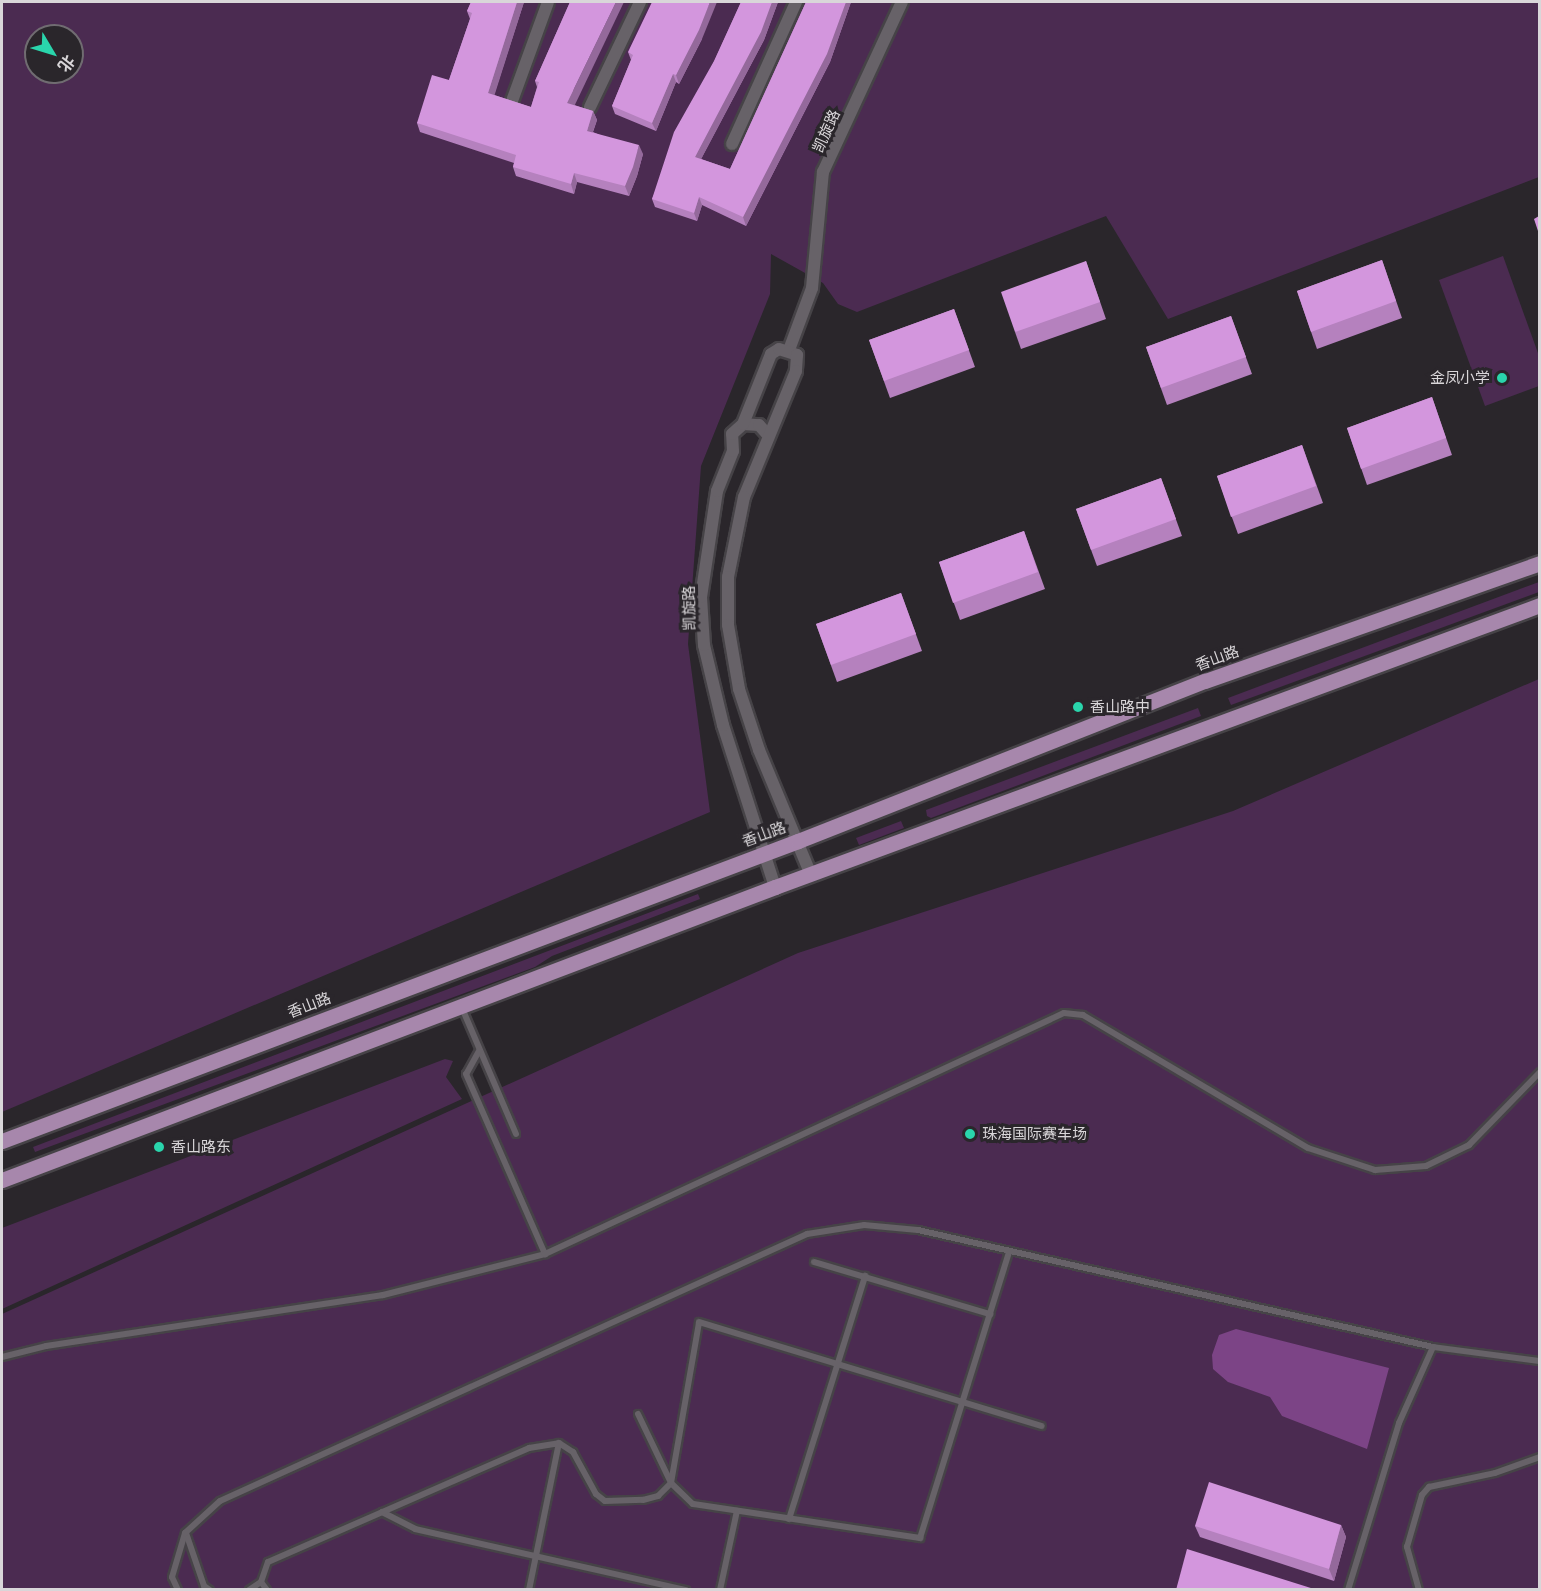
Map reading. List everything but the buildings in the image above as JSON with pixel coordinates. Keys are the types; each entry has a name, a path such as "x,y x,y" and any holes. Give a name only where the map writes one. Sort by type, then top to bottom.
{"main road":[{"name":"香山路","path":"2,1141 798,841 1205,681 1539,563"},
{"path":"2,1180 462,1008 775,887 1539,606"}],"street":[{"path":"512,101 548,2"},
{"path":"590,108 640,2"},
{"path":"732,144 796,2"},
{"name":"凯旋路","path":"775,887 723,725 704,645 701,597 717,491 734,451 732,434 743,424 771,354 779,349 789,350 812,288 823,172 902,2"},
{"path":"789,350 797,355 796,371 767,434 767,447 757,458 733,546 728,577 728,625 745,709 811,875"},
{"path":"743,424 759,425 767,434"},
{"path":"734,451 743,459 757,458"}],"lane":[{"path":"462,1008 516,1134"},
{"path":"2,1357 46,1346 383,1295 545,1254 1064,1013 1083,1015 1308,1148 1375,1170 1426,1166 1469,1146 1539,1072"},
{"path":"479,1052 466,1074 545,1254"},
{"path":"178,1590 172,1577 185,1533 220,1501 807,1234 864,1225 918,1230 1009,1253 1433,1347 1539,1361"},
{"path":"638,1414 670,1483 693,1504 920,1538 1009,1253"},
{"path":"814,1262 990,1314"},
{"path":"789,1519 865,1276"},
{"path":"249,1590 261,1582 268,1562 529,1448 559,1443 573,1452 597,1494 605,1500 643,1500 658,1496 670,1483 699,1322 963,1404 1042,1426"},
{"path":"1348,1590 1399,1423 1433,1347"},
{"path":"530,1590 559,1443"},
{"path":"1419,1590 1407,1547 1422,1495 1429,1487 1495,1473 1539,1457"},
{"path":"720,1590 737,1511"},
{"path":"382,1512 415,1529 686,1590"},
{"path":"185,1533 204,1586 210,1590"},
{"path":"261,1582 267,1590"}],"shaded area":[{"path":"2,2 1539,2 1539,177 1168,319 1106,216 857,312 838,304 823,283 771,254 770,294 701,466 688,644 710,812 2,1112"},
{"path":"1503,256 1539,356 1539,386 1485,406 1439,280"},
{"path":"1539,582 1539,592 1231,705 1228,698"},
{"name":"珠海国际赛车场","path":"1539,679 1539,1589 2,1589 2,1314 798,953 1233,811"},
{"path":"1198,708 1201,716 931,818 927,816 926,810"},
{"path":"901,821 904,828 859,845 856,838"},
{"path":"698,894 700,899 552,956 535,967 35,1152 33,1147"},
{"path":"445,1059 453,1061 446,1077 462,1099 2,1309 2,1228"},
{"path":"1236,1329 1389,1368 1367,1449 1282,1416 1270,1397 1228,1382 1213,1369 1212,1355 1219,1335"}],"place":[{"name":"金凤小学","path":"1502,378"},
{"name":"香山路中","path":"1078,707"},
{"name":"珠海国际赛车场","path":"970,1134"},
{"name":"香山路东","path":"159,1147"}]}
